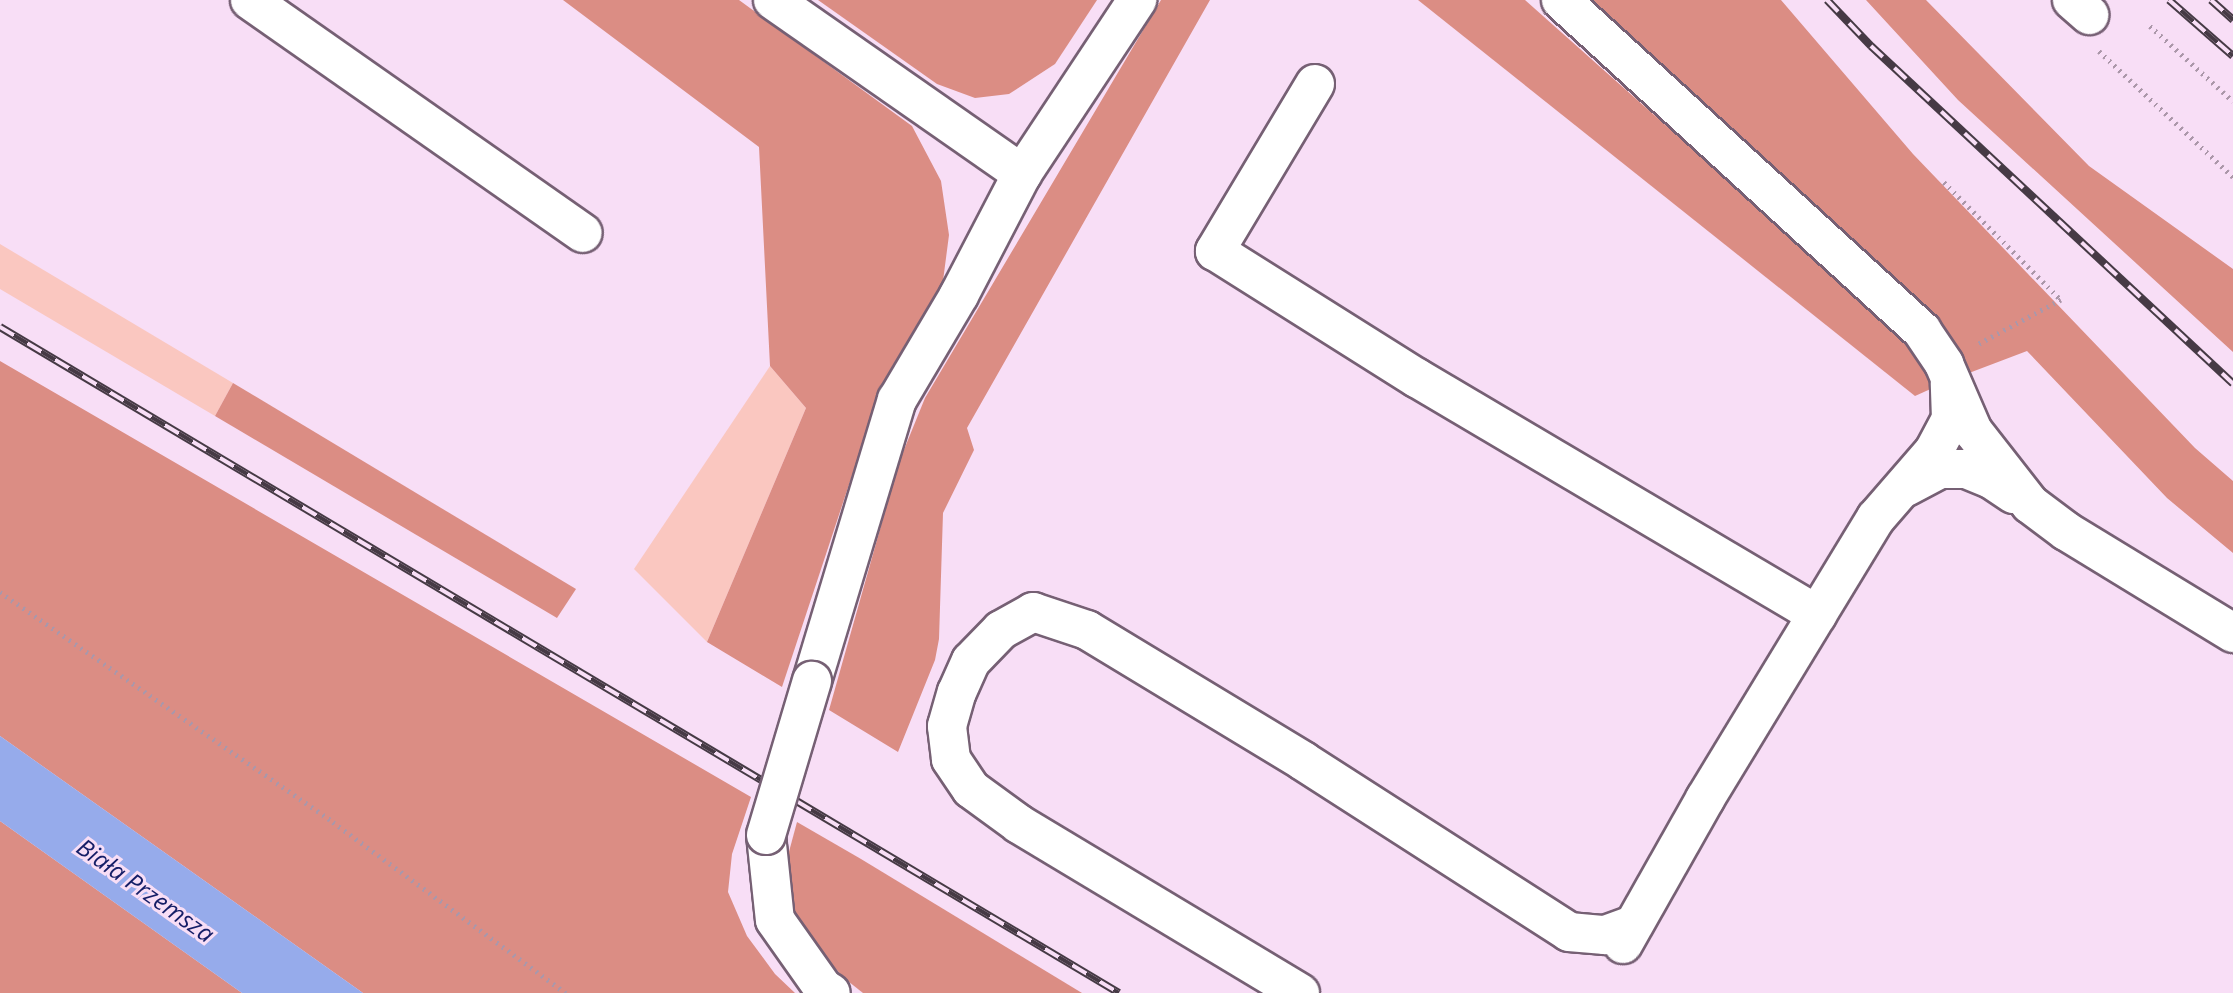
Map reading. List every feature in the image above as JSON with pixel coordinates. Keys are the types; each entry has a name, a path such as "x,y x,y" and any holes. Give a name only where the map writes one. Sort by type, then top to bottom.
{"street":[{"path":"250,0 583,233"},
{"path":"773,0 1022,174"},
{"path":"831,993 823,988 775,920 766,835 897,400 959,295 1022,174 1137,0"},
{"path":"1561,0 1922,331 1947,372 1973,431 2029,505"},
{"path":"1315,84 1215,251 1417,378 1817,615"},
{"path":"1300,993 1019,824 971,789 951,759 947,726 957,692 971,662 1001,630 1033,612 1087,630 1303,761 1570,932 1628,934 1704,799 1876,517 1934,451 1951,419 1947,372"},
{"path":"1894,495 1940,469 1966,469 1991,479 2233,633"}],"path":[{"path":"2084,20 2233,177"},
{"path":"2150,26 2233,101"},
{"path":"1944,182 2061,300 1947,372"},
{"path":"0,592 333,822 566,993"}],"shaded area":[{"path":"563,0 739,0 912,126 941,181 949,235 943,281 876,403 782,687 707,642 806,408 770,366 759,147"},
{"path":"818,0 1097,0 1055,64 1009,94 975,98 937,84"},
{"path":"1161,0 1210,0 967,428 974,450 943,513 939,639 935,660 898,752 829,710 899,462 925,398"},
{"path":"1418,0 1525,0 1909,342 1935,387 1915,396"},
{"path":"1592,0 1781,0 1913,154 2195,448 2233,481 2233,553 2167,498 2027,351 1969,373 1948,333 1802,201"},
{"path":"1866,0 1926,0 2089,166 2233,269 2233,352 1958,100"},
{"path":"0,244 233,383 215,416 0,289"},
{"path":"0,361 751,797 732,854 728,892 747,936 775,974 795,993 363,993 0,736"},
{"path":"770,366 806,408 707,642 634,569"},
{"path":"233,383 576,589 557,618 215,416"},
{"path":"0,821 242,993 0,993"},
{"path":"797,822 1082,993 863,993 844,978 821,953 786,898 783,874"}],"water":[{"name":"Biała Przemsza","path":"0,736 363,993 242,993 0,821"}],"railway":[{"path":"1827,0 1871,46 2233,384"},
{"path":"2169,0 2233,56"},
{"path":"2211,0 2233,20"},
{"path":"0,327 1119,993"}]}
